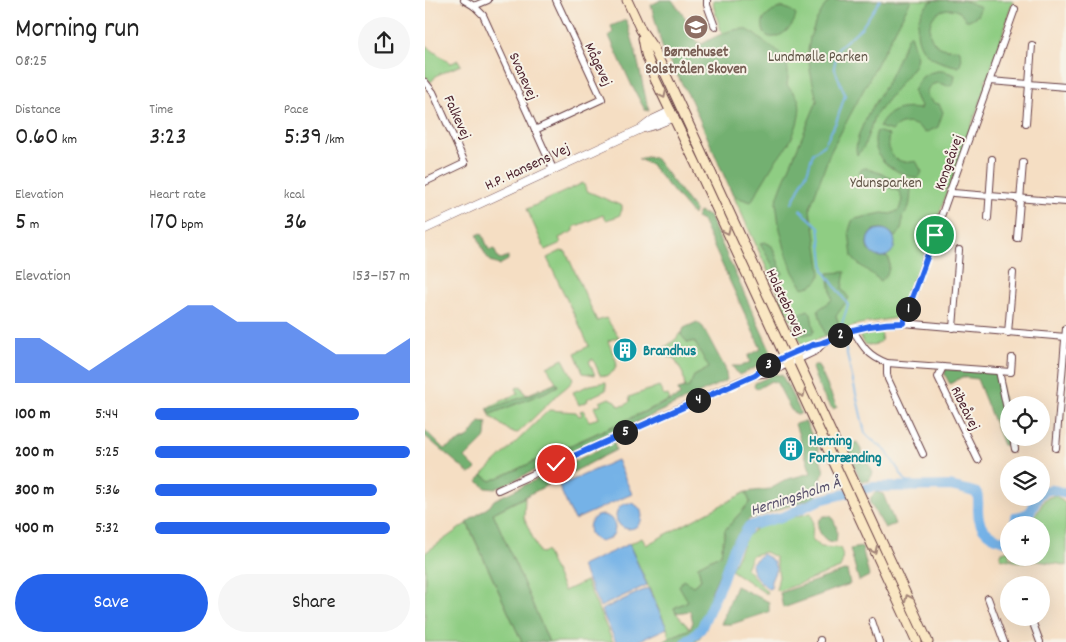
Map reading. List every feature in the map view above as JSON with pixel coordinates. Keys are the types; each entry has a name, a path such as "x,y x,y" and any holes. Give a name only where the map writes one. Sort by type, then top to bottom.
{"main road":[{"name":"Holstebrovej","path":"627,0 641,30 646,54 655,79 705,161 928,642"},
{"name":"Holstebrovej","path":"676,112 786,361 917,642"}],"street":[{"name":"Svanevej","path":"464,0 483,15 553,169"},
{"path":"474,6 488,0"},
{"name":"Mågevej","path":"535,130 602,99 555,0"},
{"path":"707,0 715,27"},
{"name":"Kongeåvej","path":"903,323 1015,9"},
{"path":"1027,123 1032,45"},
{"path":"990,81 1066,87"},
{"name":"Falkevej","path":"425,82 433,92 465,163 425,182"},
{"name":"H.P. Hansens Vej","path":"425,229 641,129 654,119 676,112"},
{"path":"988,218 993,159"},
{"path":"1017,238 1023,163"},
{"path":"951,192 1066,202"},
{"path":"953,328 959,250"},
{"path":"1008,333 1013,273"},
{"path":"498,490 755,375 764,367 816,350 824,342 853,330 880,324 903,323 1066,337"},
{"path":"1056,448 1066,328"},
{"name":"Ribeåvej","path":"853,330 866,350 878,360 887,363 999,371"},
{"path":"1004,396 999,371 1011,372 1012,358"},
{"path":"887,363 888,379 923,454"},
{"name":"Ribeåvej","path":"943,367 938,378 978,460"},
{"path":"988,598 1004,642"},
{"path":"872,621 879,642"},
{"path":"1034,626 1040,642"}],"green space":[{"path":"661,0 672,0 684,16 697,42 702,44 727,32 745,29 777,50 785,59 788,72 787,85 799,101 799,115 791,139 751,202 733,196 691,100 663,50 651,5"},
{"path":"713,0 1013,1 988,78 985,81 987,82 949,189 947,188 902,317 859,324 802,345 723,173 724,34 722,34"},
{"name":"Lundmølle Parken","path":"830,0 911,0 830,153 810,208 821,273 815,284 803,288 793,272 785,249 776,202 817,101 808,51 810,37 816,21"},
{"path":"934,0 963,0 981,7 977,16 969,20 966,20 958,11 951,9 942,10 931,21 930,35 934,42 940,47 959,49 962,58 959,67 930,57 919,41 917,25 919,18"},
{"path":"782,7 791,10 796,15 791,27 782,34 769,37 764,33 763,21 771,12"},
{"path":"626,20 649,111 645,110 632,86 609,36 613,33 611,26"},
{"path":"910,34 917,57 915,65 874,117 864,147 857,155 856,147 862,127 889,79 905,41"},
{"path":"425,45 450,63 458,60 461,65 437,75 431,82 425,76"},
{"path":"937,71 944,71 955,75 954,82 950,86 936,83 930,86 927,92 931,101 939,104 943,112 938,127 925,133 918,126 909,123 904,123 892,131 879,127 886,116 896,110 907,108 920,109 921,105 913,91 922,77"},
{"path":"877,131 889,135 889,148 894,157 903,162 916,161 922,172 918,179 898,171 883,161 877,152 875,142"},
{"path":"655,158 695,210 693,215 650,164 638,159"},
{"name":"Ydunsparken","path":"866,168 895,180 911,190 909,208 902,217 899,233 895,237 887,230 877,229 871,233 868,239 868,250 880,257 885,256 889,258 888,271 881,281 852,257 849,231 852,221 855,219 882,213 891,214 899,210 902,200 900,192 859,173 862,169"},
{"path":"583,183 587,191 622,206 619,216 606,220 603,215 574,227 574,231 559,238 561,243 545,250 527,209"},
{"path":"699,212 709,216 774,359 739,375 732,366 742,366 750,362 748,356 761,349 702,221 696,218"},
{"path":"482,233 489,250 494,249 499,260 508,256 508,260 499,265 487,258 477,235"},
{"path":"765,242 772,246 783,274 778,274 760,244"},
{"path":"561,251 566,252 597,321 606,318 619,337 608,341 617,363 614,371 607,376 600,375 593,359 589,361 595,375 583,373 575,353 589,346 547,258"},
{"path":"845,272 842,289 849,298 836,316 840,328 825,335 818,310 832,300 828,273"},
{"path":"808,310 811,313 814,331 804,335 800,334 795,327 794,319"},
{"path":"697,322 703,327 725,368 727,380 495,489 486,488 478,481 482,475 491,481 680,396 678,390 689,387 694,376 709,368 694,341 688,343 681,335 684,328"},
{"path":"877,329 882,334 881,341 873,346 864,344 859,334"},
{"path":"680,333 688,343 694,341 710,368 694,376 689,387 685,389 683,374 674,358 668,357 664,348 676,339"},
{"path":"563,359 573,380 518,433 511,432 491,417 487,408 518,393 516,388 521,386 526,395 556,382 547,367"},
{"path":"814,365 818,365 837,407 833,409 820,390 812,368"},
{"path":"945,369 998,373 1003,396 1000,396 1000,437 977,379 962,377 950,384 945,375"},
{"path":"775,374 782,375 801,413 798,415 791,410 777,383 771,381 759,388 754,387 755,383"},
{"path":"606,382 606,390 579,405 573,392 590,385"},
{"path":"557,383 558,386 544,393 491,414 488,409 540,391"},
{"path":"659,386 664,396 668,395 670,400 491,481 482,475 549,410 576,412 579,416 582,415 580,411 583,410 589,421 599,418 594,407 601,404 600,402 609,398 616,401 619,406 626,405 630,401 629,397"},
{"path":"805,421 818,448 824,472 816,497 749,519 734,540 712,590 706,629 696,642 660,642 690,629 693,622 690,611 676,613 674,608 688,601 679,586 683,580 693,586 701,580 698,566 721,554 725,530 750,502 746,492 770,489 788,479 811,473 795,424"},
{"path":"480,422 487,423 486,437 465,458 476,469 470,474 425,436 425,430 444,449 469,437"},
{"path":"614,442 616,450 493,513 549,642 522,642 467,522 490,506 494,500"},
{"path":"857,442 873,473 869,481 861,481 845,446"},
{"path":"746,492 750,502 725,530 721,554 698,566 701,580 693,586 688,601 674,608 690,629 669,638 667,628 629,544 642,538 646,545"},
{"path":"876,492 883,494 895,524 885,528 870,503 871,497"},
{"path":"1055,495 1066,504 1066,566 1050,563 1050,516 1034,516 1041,506 1050,506 1050,497"},
{"path":"525,497 524,518 539,552 546,551 564,591 586,581 613,642 549,642 493,513"},
{"path":"811,513 813,521 812,539 821,547 840,548 843,558 840,568 780,591 776,590 779,576 775,557 765,552 752,555 746,568 768,593 765,593 731,570 747,536 762,524"},
{"path":"824,516 831,516 835,522 837,528 836,542 826,540 819,531 818,523"},
{"path":"467,523 522,642 425,642 425,553"},
{"path":"862,547 869,576 859,581 850,549"},
{"path":"847,570 850,584 783,608 780,593"},
{"path":"736,586 769,602 769,612 732,624 721,624"}],"water":[{"path":"881,229 891,233 895,243 891,253 881,257 871,253 867,243 871,233"},
{"path":"617,460 632,494 574,520 559,486"},
{"path":"629,503 638,507 642,516 638,525 629,529 620,525 616,516 620,507"},
{"path":"602,515 611,519 615,528 611,537 602,541 593,537 589,528 593,519"},
{"path":"629,544 647,585 600,607 581,566"},
{"path":"762,554 771,559 776,569 771,581 772,588 768,589 757,578 751,564"},
{"path":"648,588 667,628 636,642 616,642 601,610"}],"waterway":[{"path":"792,203 808,170 813,153 825,144 837,120 845,95 834,67 838,48 862,27 880,0"},
{"path":"800,210 819,227 824,271 848,305 842,324"},
{"path":"844,342 865,433 886,451 909,486"},
{"name":"Herningsholm Å","path":"686,642 701,629 733,550 749,526 785,516 820,500 872,487 950,486 977,493 980,523 986,532 1000,539"},
{"name":"Herningsholm Å","path":"1050,490 1066,494"},
{"name":"Herningsholm Å","path":"1019,516 1029,513 1034,506"}],"place":[{"name":"Børnehuset Solstrålen Skoven","path":"696,27"},
{"name":"Brandhus","path":"625,350"},
{"name":"Herning Forbrænding","path":"791,449"}],"route":[{"path":"556,464 755,375 764,367 813,345 853,330 880,324 903,323 935,235"}]}
